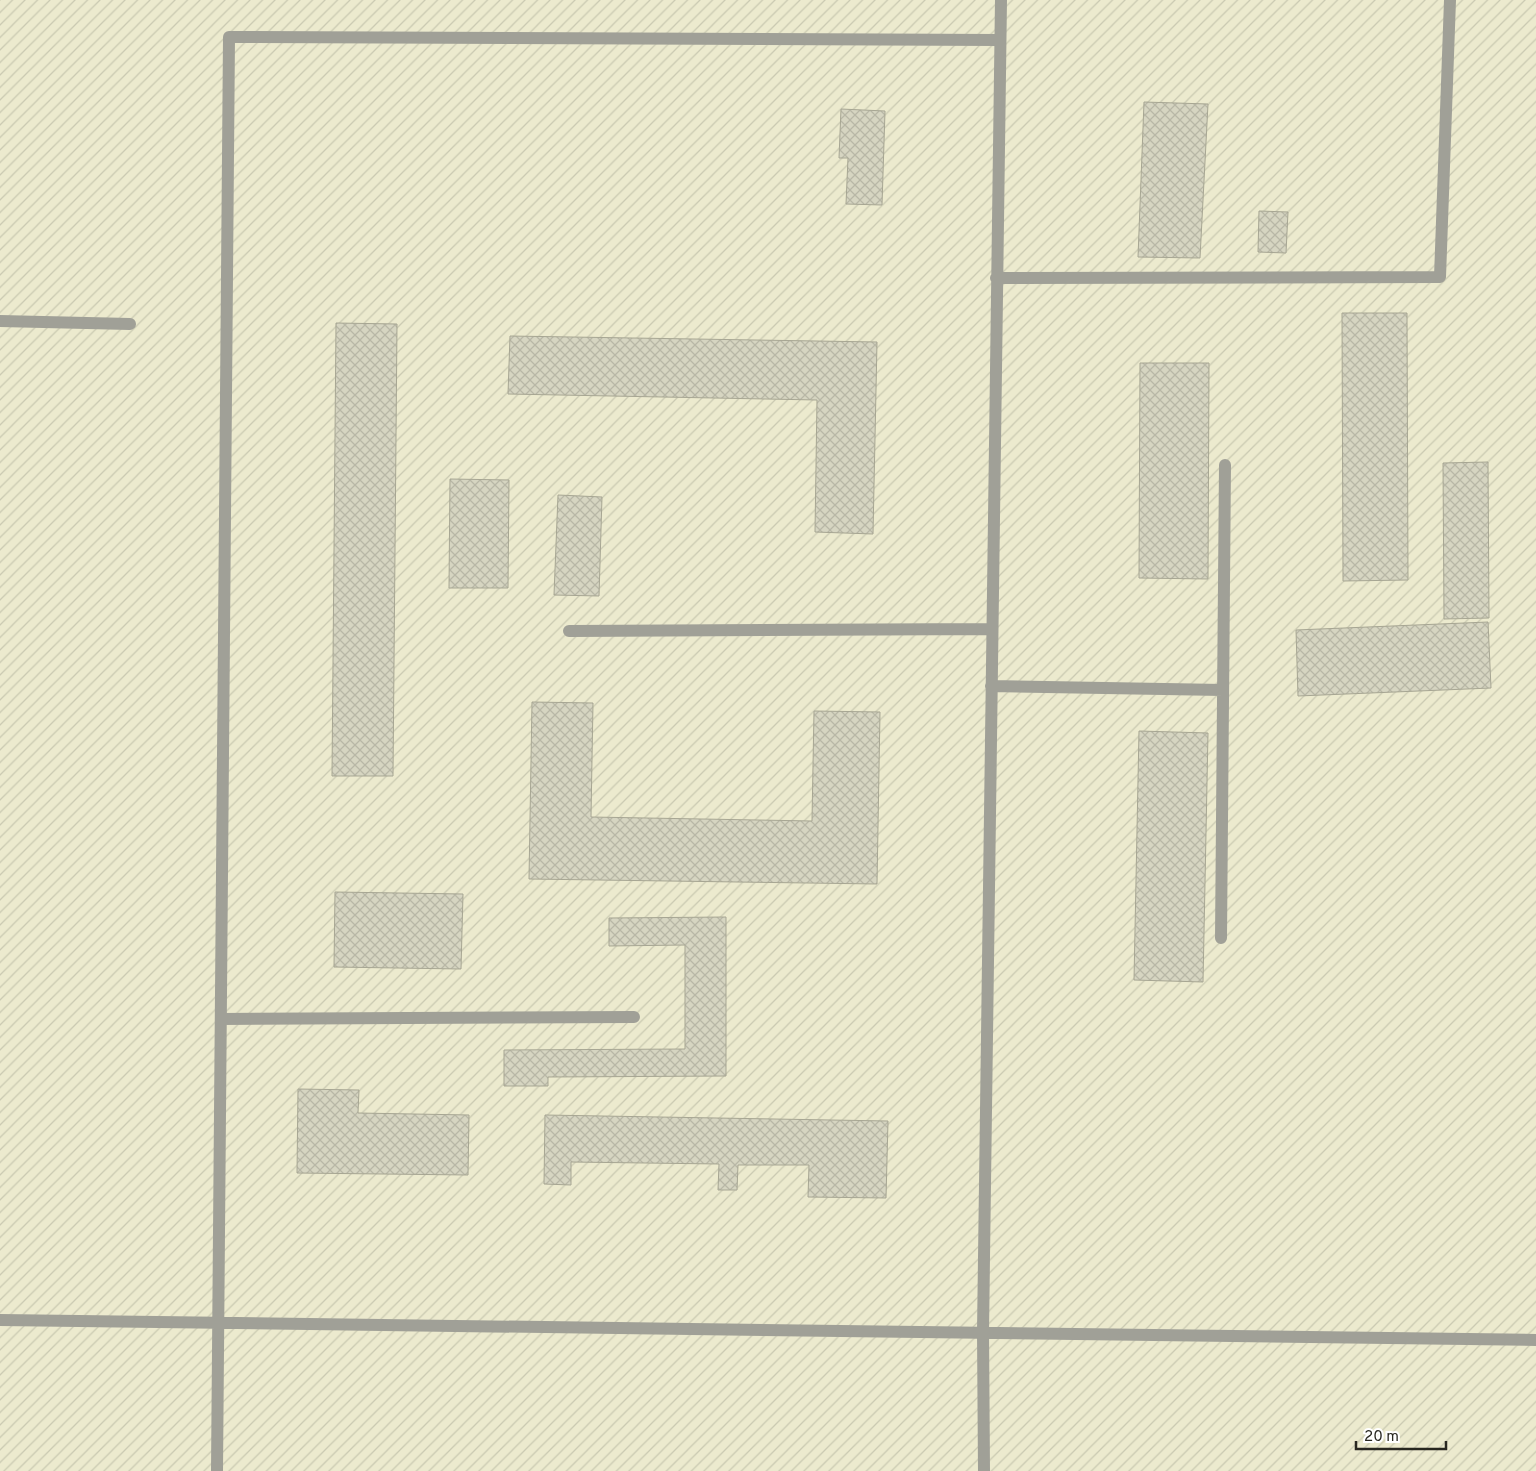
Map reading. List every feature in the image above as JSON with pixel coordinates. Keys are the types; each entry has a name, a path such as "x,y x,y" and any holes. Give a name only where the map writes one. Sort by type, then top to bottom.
{"lane":[{"path":"984,1471 983,1332 996,278 1002,0"},
{"path":"996,278 1440,277 1450,0"},
{"path":"217,1471 229,37 1000,40"},
{"path":"0,321 130,324"},
{"path":"1221,938 1225,465"},
{"path":"569,631 992,629"},
{"path":"991,686 1223,690"},
{"path":"221,1019 634,1017"},
{"path":"0,1320 1536,1340"}],"shaded area":[{"path":"0,0 1536,0 1536,1471 0,1471"}],"building":[{"path":"1144,102 1208,104 1200,258 1138,257"},
{"path":"841,109 885,111 882,205 846,204 848,158 839,158"},
{"path":"1259,211 1288,212 1286,253 1258,252"},
{"path":"1342,313 1407,313 1408,580 1343,581"},
{"path":"336,323 397,324 393,776 332,776"},
{"path":"510,336 877,342 873,534 815,532 817,400 508,394"},
{"path":"1140,363 1209,363 1208,579 1139,578"},
{"path":"1488,462 1489,618 1444,619 1443,463"},
{"path":"450,479 509,480 508,588 449,588"},
{"path":"558,495 602,497 599,596 554,595"},
{"path":"1488,622 1491,688 1298,696 1296,630"},
{"path":"532,702 593,703 591,817 812,821 814,711 880,712 877,884 529,879"},
{"path":"1139,731 1208,733 1203,982 1134,980"},
{"path":"335,892 463,894 461,969 334,967"},
{"path":"726,917 726,1076 548,1077 548,1086 504,1086 504,1050 685,1049 685,945 609,946 609,918"},
{"path":"298,1089 359,1090 358,1113 469,1115 468,1175 297,1173"},
{"path":"545,1115 888,1121 886,1198 808,1197 809,1165 738,1165 737,1190 718,1190 719,1164 571,1162 571,1185 544,1184"}]}
